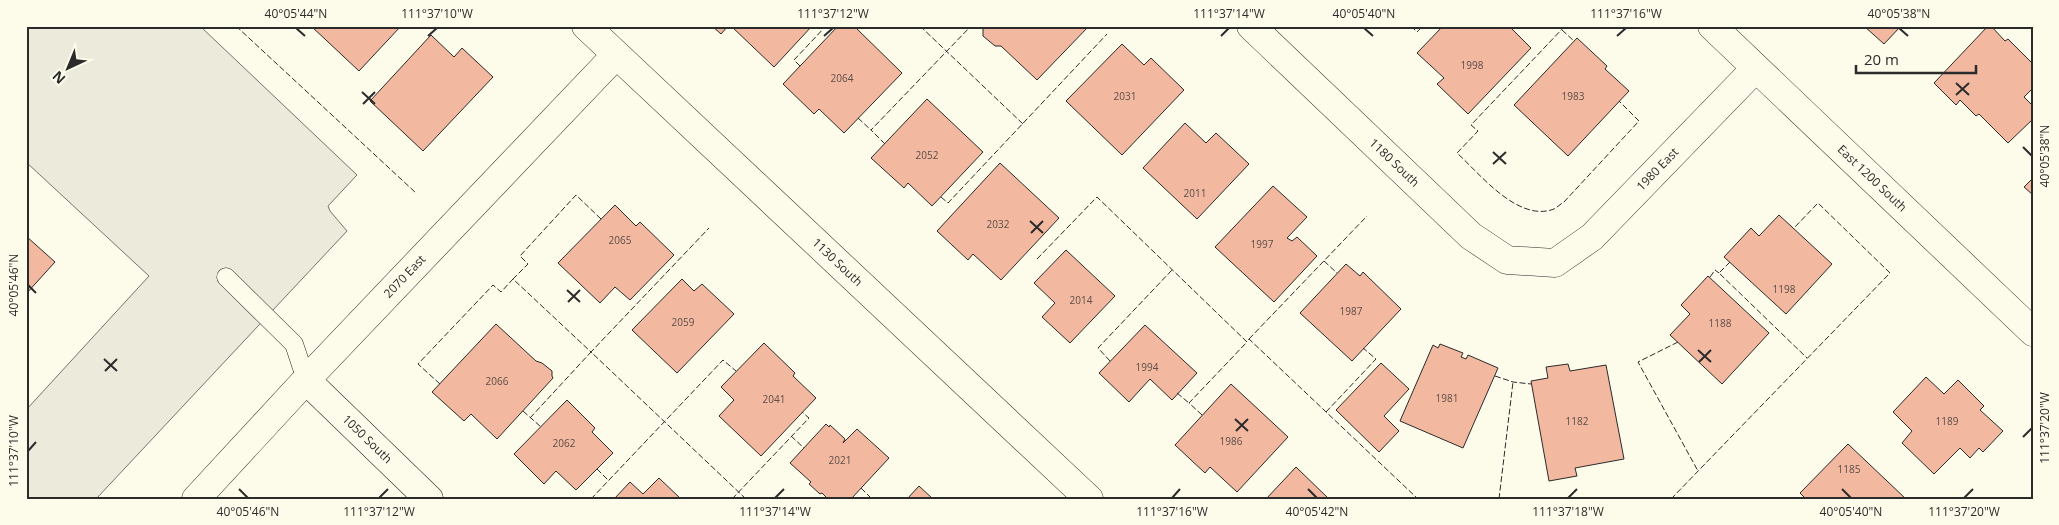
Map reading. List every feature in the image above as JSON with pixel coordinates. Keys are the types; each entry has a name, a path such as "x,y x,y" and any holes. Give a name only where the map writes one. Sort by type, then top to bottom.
{"street":[{"name":"1130 South","path":"586,26 1089,499"},
{"name":"1180 South","path":"1251,26 1471,236 1507,260 1555,263"},
{"name":"East 1200 South","path":"1712,26 2033,332"},
{"name":"2070 East","path":"196,499 306,380 616,55"},
{"name":"1980 East","path":"1555,263 1592,237 1755,69"},
{"name":"1050 South","path":"306,380 429,499"}],"lane":[{"path":"226,277 294,344 306,380"}],"shaded area":[{"path":"26,26 200,26 357,175 328,206 347,231 96,499 26,499 26,410 149,276 26,162"}],"building":[{"path":"311,26 401,26 359,71"},
{"path":"712,26 728,26 721,34"},
{"path":"731,26 812,26 774,67"},
{"path":"838,26 854,26 902,73 844,133 819,109 814,114 783,84"},
{"path":"1089,26 1037,80 1001,46 995,46 983,36 983,27"},
{"path":"1443,26 1509,26 1531,48 1468,114 1437,84 1444,78 1417,53"},
{"path":"1864,26 1901,26 1884,44"},
{"path":"1988,26 1991,26 2005,41 2008,39 2033,64 2033,88 2024,97 2033,106 2033,119 2008,143 1979,114 1976,116 1960,100 1956,105 1934,83"},
{"path":"431,35 454,57 462,48 493,77 423,151 370,101"},
{"path":"1577,38 1607,66 1605,69 1629,91 1568,156 1514,105"},
{"path":"1122,44 1144,65 1151,58 1184,90 1122,155 1066,101"},
{"path":"927,99 983,152 932,206 908,183 904,188 871,158"},
{"path":"1185,123 1206,143 1216,133 1249,164 1197,219 1143,168"},
{"path":"1000,163 1059,218 1001,280 973,254 968,260 937,231"},
{"path":"2033,178 2033,195 2024,187"},
{"path":"1273,186 1307,217 1287,238 1292,241 1297,237 1317,256 1274,302 1215,247"},
{"path":"615,205 636,226 640,222 674,255 630,300 615,287 600,303 558,263"},
{"path":"1779,215 1832,264 1786,314 1724,257 1751,228 1759,236"},
{"path":"26,236 55,262 26,294"},
{"path":"1066,250 1115,296 1070,343 1042,317 1055,303 1034,283"},
{"path":"1346,264 1360,276 1363,272 1401,309 1352,361 1300,313"},
{"path":"1708,276 1769,333 1722,384 1670,335 1690,314 1681,305"},
{"path":"682,279 694,291 702,284 734,314 677,373 632,330"},
{"path":"496,324 536,361 552,371 553,378 497,439 471,414 464,421 432,392"},
{"path":"1145,325 1197,373 1172,400 1150,379 1129,402 1099,373"},
{"path":"764,343 795,373 793,376 816,398 761,456 719,416 734,400 721,387"},
{"path":"1440,344 1463,353 1461,357 1466,359 1468,355 1498,368 1463,448 1400,421 1433,345 1438,348"},
{"path":"1381,363 1409,389 1384,416 1399,431 1379,452 1336,410"},
{"path":"1568,364 1570,371 1606,365 1624,459 1575,468 1577,476 1549,481 1531,381 1548,378 1546,367"},
{"path":"1926,377 1944,394 1958,380 1984,406 1980,410 2003,431 1983,452 1979,448 1970,458 1960,448 1934,474 1902,443 1912,431 1893,412"},
{"path":"1231,384 1288,437 1237,492 1210,467 1205,473 1175,445"},
{"path":"567,400 595,428 592,432 613,453 576,490 556,471 544,484 514,454"},
{"path":"826,424 829,427 830,425 845,439 843,443 857,429 889,458 851,499 828,499 809,484 811,482 790,463"},
{"path":"1848,444 1906,499 1806,499 1800,493"},
{"path":"1296,467 1329,499 1266,499"},
{"path":"659,478 681,499 614,499 630,482 643,494"},
{"path":"919,486 933,499 907,499"}],"fence":[{"path":"236,26 416,193"},
{"path":"800,66 794,60 826,26"},
{"path":"920,26 1023,124"},
{"path":"885,144 871,130 971,26"},
{"path":"1411,26 1417,32 1423,26"},
{"path":"1565,26 1471,125 1478,131 1457,153 1488,183 1512,202 1538,211 1553,209 1564,202 1639,121 1619,101"},
{"path":"1562,30 1574,41"},
{"path":"941,197 948,203 1107,34"},
{"path":"858,118 871,130"},
{"path":"601,219 576,195 520,256 528,264 513,279 591,352 709,228"},
{"path":"1037,259 1097,197 1247,342 1249,339 1418,499"},
{"path":"1671,499 1890,273 1818,203 1793,229"},
{"path":"1249,339 1367,216"},
{"path":"1324,261 1337,273"},
{"path":"1730,262 1719,273 1807,358"},
{"path":"1110,361 1098,348 1172,270"},
{"path":"1710,277 1715,270 1719,273"},
{"path":"440,384 418,364 493,285 501,292 513,279"},
{"path":"1202,415 1189,403 1247,342"},
{"path":"1678,342 1638,362 1698,471"},
{"path":"1326,412 1376,359 1363,348"},
{"path":"530,418 591,352 746,499"},
{"path":"591,499 723,360 736,371"},
{"path":"1495,376 1513,382 1531,384"},
{"path":"1499,499 1513,382"},
{"path":"1177,393 1189,403"},
{"path":"523,411 541,427"},
{"path":"732,499 809,418 802,412"},
{"path":"791,436 804,448"},
{"path":"597,469 608,480"},
{"path":"861,488 872,499"}]}
